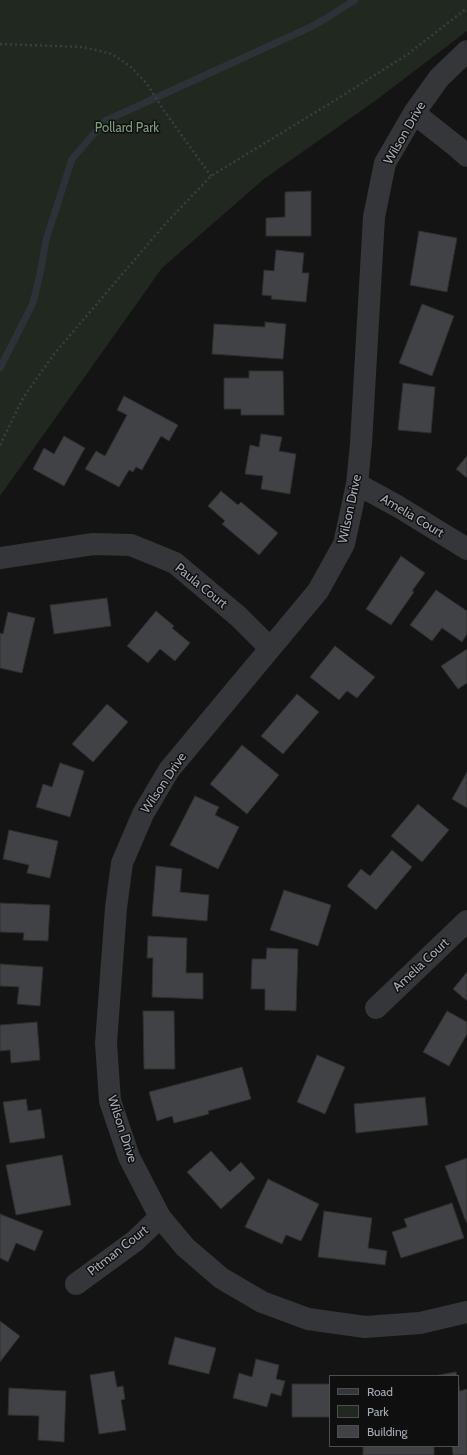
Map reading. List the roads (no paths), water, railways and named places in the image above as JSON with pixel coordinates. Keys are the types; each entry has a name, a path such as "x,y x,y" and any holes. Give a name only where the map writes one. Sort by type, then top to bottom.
{"street":[{"name":"Wilson Drive","path":"467,50 439,78 414,113 385,164 374,217 357,484 344,544 318,591 170,770 143,814 122,863 116,908 106,1043 110,1101 129,1157 160,1217 185,1247 221,1278 262,1302 308,1319 365,1327 420,1323 467,1312"},
{"path":"414,113 467,156"},
{"name":"Amelia Court","path":"357,484 399,507 467,549"},
{"name":"Paula Court","path":"0,558 93,544 131,545 174,564 239,617 270,648"},
{"name":"Amelia Court","path":"376,1008 467,921"},
{"name":"Pitman Court","path":"76,1284 134,1242 160,1217"}],"waterway":[{"path":"0,368 33,303 46,240 72,159 105,121 315,25 355,0"}],"park label":[{"name":"Pollard Park","path":"127,128"}]}
